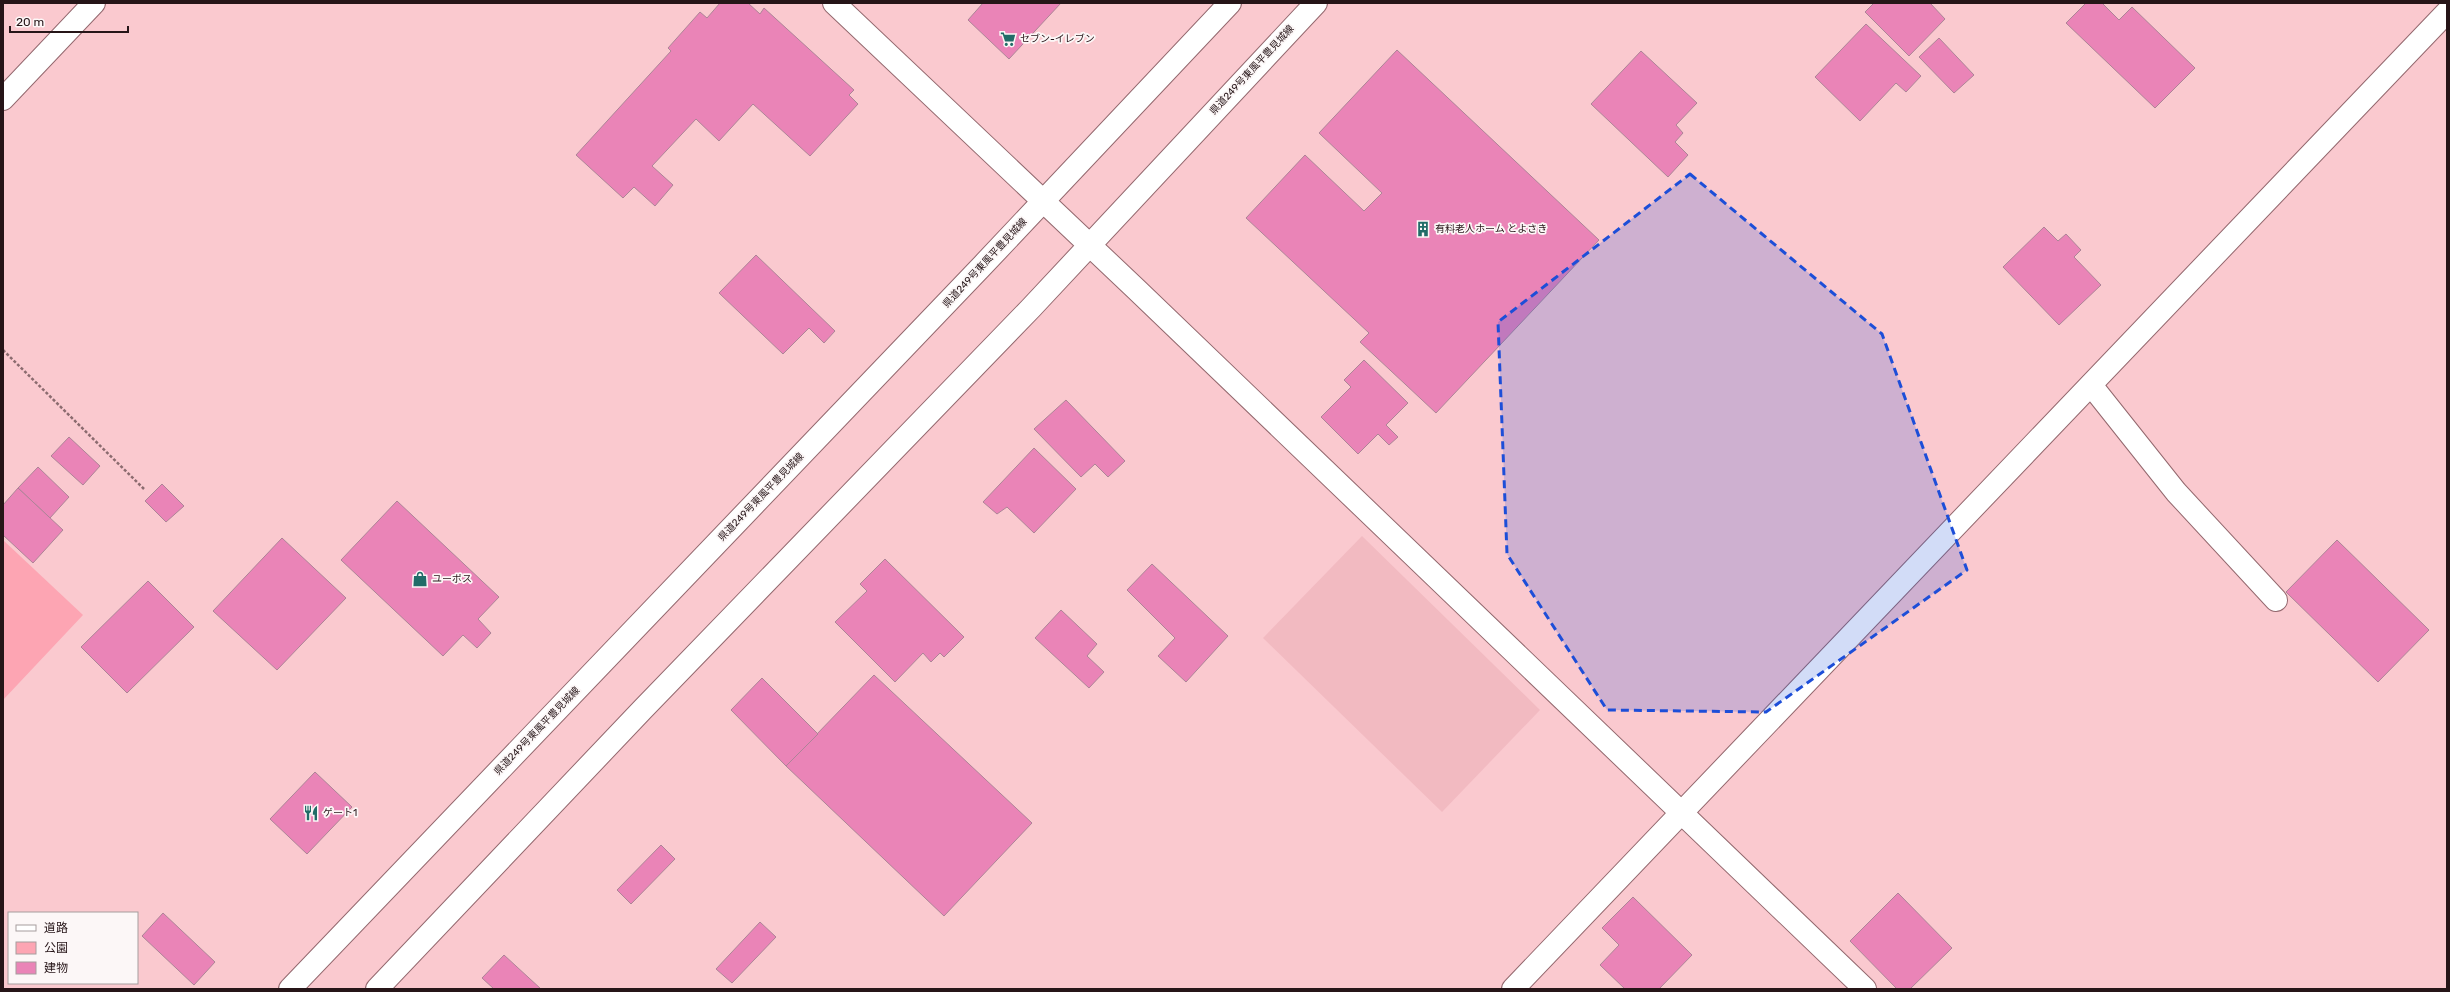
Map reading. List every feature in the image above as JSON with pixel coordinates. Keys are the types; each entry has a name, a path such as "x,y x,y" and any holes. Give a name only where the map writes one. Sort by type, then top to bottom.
{"street":[{"path":"3,99 94,3"},
{"path":"834,3 1090,245 1865,989"},
{"name":"県道249号東風平豊見城線","path":"290,989 1043,201 1230,3"},
{"name":"県道249号東風平豊見城線","path":"377,989 647,704 1090,245 1316,3"},
{"path":"1514,989 2447,12"},
{"path":"2091,385 2176,492 2276,600"}],"path":[{"path":"3,350 144,489"}],"highlighted area":[{"path":"1690,174 1882,334 1967,570 1766,712 1607,710 1507,554 1498,322"}],"shaded area":[{"path":"1362,536 1540,710 1442,812 1263,638"}],"green space":[{"path":"3,540 83,615 3,700"}],"building":[{"path":"720,3 748,3 760,14 764,8 854,90 849,95 858,104 810,156 753,104 719,141 696,119 652,166 673,185 655,206 634,187 623,198 576,155 671,51 668,48 700,12 707,18"},
{"name":"セブン-イレブン","path":"983,3 1061,3 1009,59 968,20"},
{"path":"1874,3 1930,3 1945,19 1909,56 1865,12"},
{"path":"2086,3 2102,3 2119,20 2132,7 2195,68 2155,108 2066,23"},
{"path":"1866,24 1921,76 1906,92 1896,83 1860,121 1815,77"},
{"path":"1939,38 1974,75 1954,93 1919,57"},
{"name":"有料老人ホーム とよさき","path":"1397,50 1599,240 1436,413 1360,342 1369,333 1246,218 1305,155 1364,211 1382,193 1319,133"},
{"path":"1641,51 1697,103 1676,125 1683,133 1675,142 1688,155 1668,177 1591,104"},
{"path":"2044,227 2058,241 2066,234 2081,250 2074,257 2101,285 2059,325 2003,267"},
{"path":"756,255 835,331 824,343 809,328 783,354 719,293"},
{"path":"1364,360 1408,403 1386,425 1398,437 1389,445 1378,434 1358,454 1321,417 1351,387 1344,380"},
{"path":"1066,400 1125,461 1108,477 1095,464 1081,477 1034,429"},
{"path":"69,437 100,466 83,485 51,456"},
{"path":"1034,448 1076,489 1034,533 1007,507 997,514 983,502"},
{"path":"38,467 69,497 50,518 18,488"},
{"path":"162,484 184,506 166,522 145,501"},
{"path":"18,488 63,530 33,563 3,535 3,505"},
{"name":"ユーポス","path":"397,501 499,597 478,619 491,633 477,648 463,635 443,656 341,560"},
{"path":"282,538 346,598 277,670 213,611"},
{"path":"2337,540 2429,630 2378,682 2286,592"},
{"path":"885,559 964,637 944,657 940,653 931,662 923,653 895,682 835,622 867,591 860,584"},
{"path":"1152,564 1228,636 1186,682 1158,656 1175,638 1127,590"},
{"path":"148,581 194,627 127,693 81,647"},
{"path":"1061,610 1097,644 1087,656 1104,672 1089,688 1035,638"},
{"path":"874,675 1032,823 944,916 786,766"},
{"path":"762,678 818,734 786,766 731,710"},
{"name":"ゲート1","path":"315,772 352,807 307,854 270,819"},
{"path":"661,845 675,859 631,904 617,890"},
{"path":"1898,893 1952,948 1910,989 1897,989 1850,941"},
{"path":"1633,897 1692,955 1659,989 1625,989 1600,965 1619,945 1602,928"},
{"path":"163,913 215,962 194,985 142,936"},
{"path":"760,922 776,937 732,983 716,969"},
{"path":"504,955 541,989 494,989 482,978"}],"place":[{"name":"セブン-イレブン","path":"1008,39"},
{"name":"有料老人ホーム とよさき","path":"1423,229"},
{"name":"ユーポス","path":"420,579"},
{"name":"ゲート1","path":"311,813"}]}
